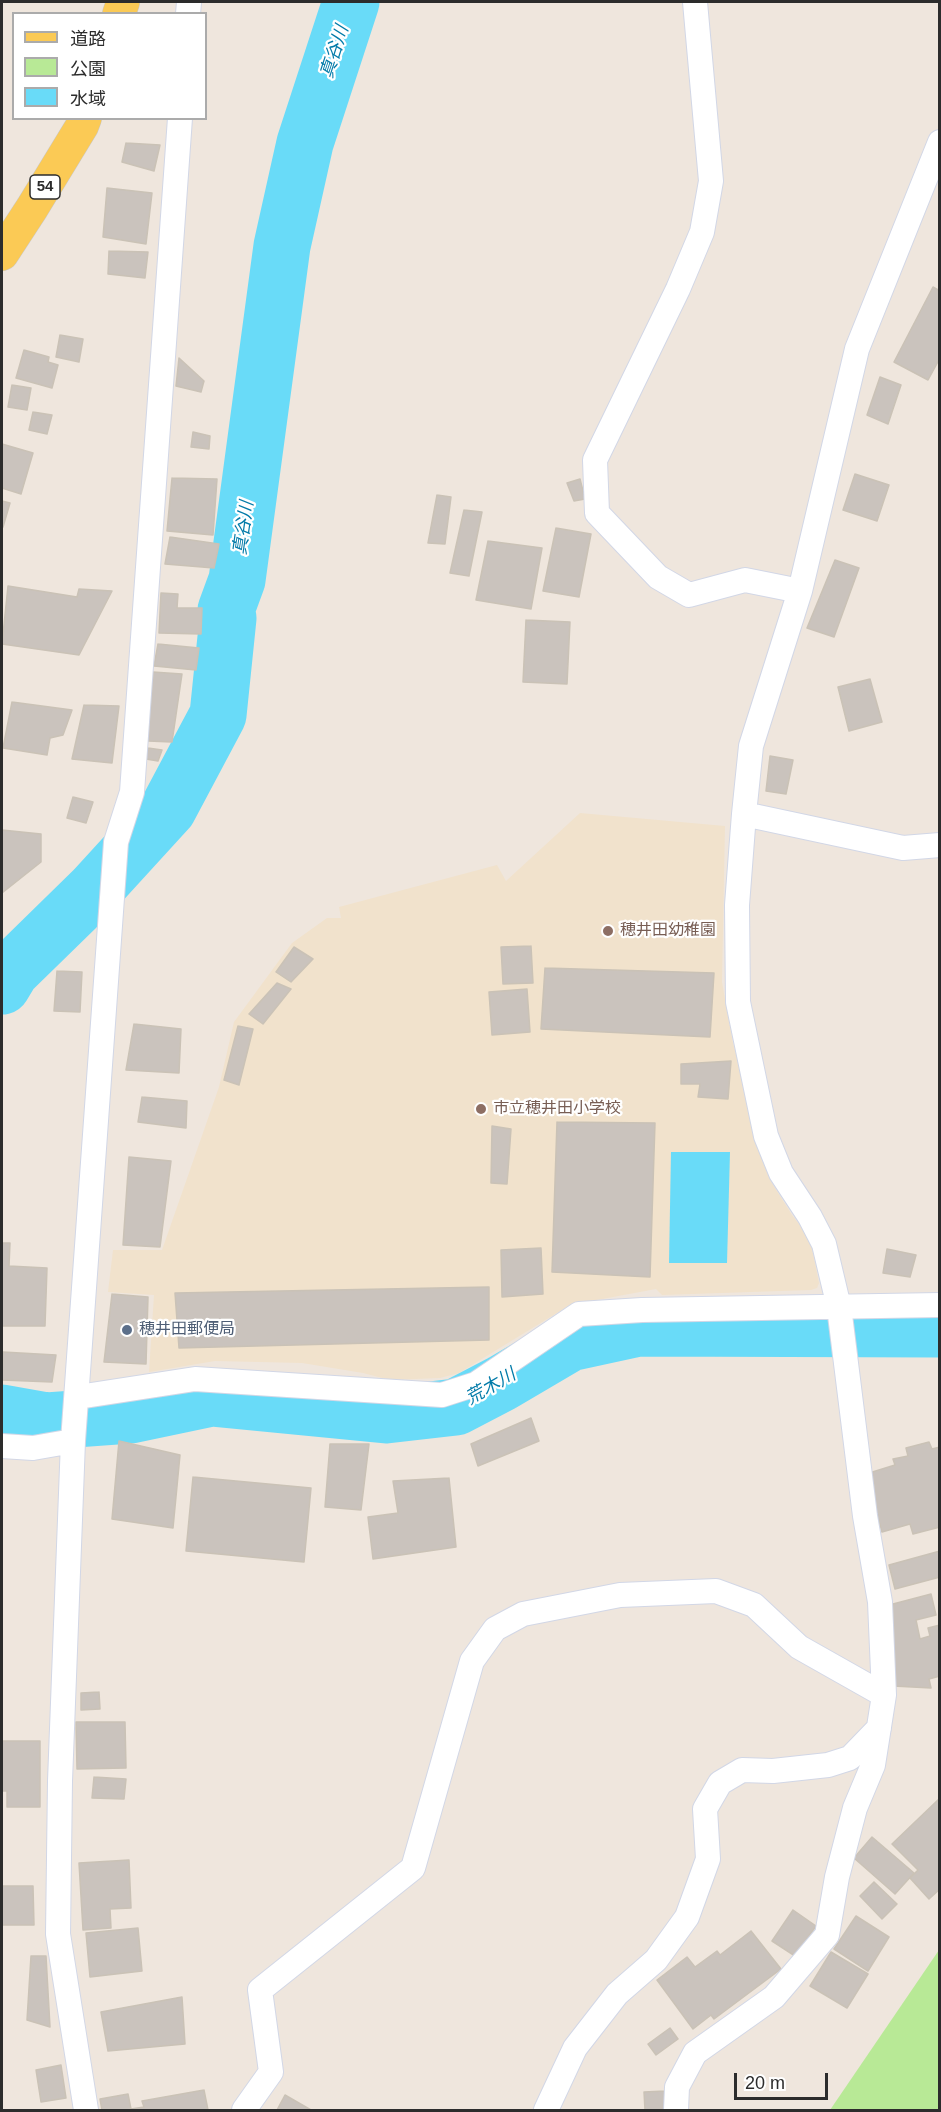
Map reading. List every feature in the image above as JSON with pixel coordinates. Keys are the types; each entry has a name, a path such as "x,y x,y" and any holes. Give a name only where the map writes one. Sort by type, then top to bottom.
{"main road":[{"name":"54","path":"2,254 49,181 84,120"}],"street":[{"path":"695,2 711,181 702,232 678,289 595,460 597,513 658,577 689,595 745,580 800,591"},
{"path":"86,2110 58,1934 60,1781 74,1438 116,842 132,792 180,120"},
{"path":"676,2110 677,2087 694,2053 774,1997 827,1935 837,1877 855,1808 873,1765 884,1695 880,1602 865,1516 840,1322 824,1244 810,1217 781,1173 766,1136 738,1002 737,905 751,746 800,591 857,349 939,142"},
{"path":"744,814 903,848 939,845"},
{"path":"77,1401 195,1379 442,1395 476,1384 579,1314 642,1310 840,1322 939,1305"},
{"path":"2,1446 33,1448 74,1438"},
{"path":"244,2110 270,2072 260,1990 413,1868 472,1661 495,1629 523,1614 620,1595 716,1591 754,1605 799,1647 884,1695"},
{"path":"546,2110 575,2048 617,1994 656,1960 687,1917 708,1859 705,1809 720,1783 742,1770 773,1771 828,1765 850,1758 879,1728"}],"shaded area":[{"name":"市立穂井田小学校","path":"580,813 725,826 722,982 733,1043 772,1183 810,1238 819,1283 817,1288 662,1295 656,1289 570,1305 459,1373 440,1378 390,1380 302,1363 215,1361 149,1372 154,1295 108,1292 113,1250 162,1250 219,1087 234,1022 292,943 327,918 341,918 339,907 497,865 506,881"}],"green space":[{"path":"939,1950 939,2110 830,2110"}],"water":[{"path":"671,1152 730,1152 727,1263 669,1263"}],"building":[{"path":"126,143 160,145 154,171 122,162"},
{"path":"107,188 152,193 146,244 103,237"},
{"path":"109,251 148,252 145,278 108,274"},
{"path":"933,287 940,291 940,358 928,380 894,362"},
{"path":"60,335 83,339 79,362 56,357"},
{"path":"24,350 49,357 48,362 58,365 52,388 16,378"},
{"path":"179,358 204,381 201,392 176,386"},
{"path":"880,377 901,385 888,424 867,415"},
{"path":"12,385 31,388 27,410 8,407"},
{"path":"33,412 52,415 47,434 29,430"},
{"path":"193,432 210,436 209,449 191,447"},
{"path":"2,444 33,453 21,494 2,488"},
{"path":"855,474 889,485 877,521 843,510"},
{"path":"172,478 217,479 213,535 167,531"},
{"path":"580,479 585,499 574,501 567,483"},
{"path":"437,495 451,497 445,544 428,543"},
{"path":"2,501 10,503 3,527 2,526"},
{"path":"464,510 482,512 469,576 450,573"},
{"path":"556,528 591,534 579,597 543,591"},
{"path":"170,537 219,544 214,568 165,564"},
{"path":"488,541 542,548 531,609 476,600"},
{"path":"835,560 859,568 834,637 807,628"},
{"path":"8,586 77,597 79,589 112,591 79,655 2,644"},
{"path":"161,593 178,594 177,608 202,608 201,634 159,633"},
{"path":"526,620 570,622 567,684 523,682"},
{"path":"158,644 199,648 196,670 154,666"},
{"path":"153,672 182,674 172,742 148,741"},
{"path":"870,679 882,722 849,731 838,687"},
{"path":"12,702 72,710 63,735 50,738 47,755 3,748"},
{"path":"84,705 119,706 112,763 72,759"},
{"path":"148,748 162,750 158,761 146,759"},
{"path":"770,756 793,760 786,794 766,791"},
{"path":"73,797 93,802 86,823 67,818"},
{"path":"2,830 41,834 41,862 2,893"},
{"path":"531,946 533,983 503,984 501,947"},
{"path":"294,947 313,959 291,982 276,972"},
{"name":"穂井田幼稚園","path":"545,968 714,973 710,1037 541,1029"},
{"path":"57,971 82,972 80,1012 54,1011"},
{"path":"277,983 291,989 263,1024 249,1014"},
{"path":"527,989 530,1032 492,1035 489,992"},
{"path":"134,1024 181,1029 179,1073 126,1070"},
{"path":"238,1026 253,1029 239,1085 224,1080"},
{"path":"731,1061 728,1099 698,1097 700,1084 681,1084 681,1064"},
{"path":"142,1097 187,1101 186,1128 138,1122"},
{"path":"557,1122 655,1123 650,1277 552,1272"},
{"path":"492,1126 511,1129 507,1184 491,1183"},
{"path":"129,1157 171,1161 160,1247 123,1245"},
{"path":"2,1243 10,1243 9,1266 47,1268 45,1326 2,1326"},
{"path":"541,1248 543,1294 502,1297 501,1250"},
{"path":"887,1249 916,1255 910,1277 883,1273"},
{"path":"489,1287 489,1340 179,1348 175,1293"},
{"path":"112,1294 148,1297 146,1364 104,1362"},
{"path":"3,1352 56,1355 52,1382 2,1380"},
{"path":"531,1418 539,1441 478,1466 471,1444"},
{"path":"119,1441 180,1455 173,1528 112,1519"},
{"path":"929,1442 932,1449 940,1447 940,1527 913,1534 910,1524 882,1532 866,1474 895,1465 893,1459 908,1456 906,1448"},
{"path":"330,1444 369,1444 361,1510 325,1507"},
{"path":"193,1477 311,1488 304,1562 186,1551"},
{"path":"449,1478 456,1547 373,1559 368,1517 398,1513 393,1481"},
{"path":"940,1551 940,1577 895,1589 889,1565"},
{"path":"931,1594 936,1615 916,1620 920,1639 930,1636 928,1628 940,1625 940,1676 929,1679 931,1688 893,1686 893,1604"},
{"path":"99,1692 100,1709 81,1710 81,1693"},
{"path":"76,1722 125,1722 126,1768 77,1769"},
{"path":"2,1741 40,1741 40,1807 7,1807 7,1791 2,1791"},
{"path":"94,1777 126,1779 124,1799 92,1798"},
{"path":"940,1798 940,1889 929,1899 910,1878 918,1870 892,1844"},
{"path":"872,1837 914,1873 895,1894 854,1858"},
{"path":"129,1860 131,1908 110,1909 111,1928 83,1930 79,1863"},
{"path":"874,1882 897,1904 882,1919 860,1896"},
{"path":"2,1886 33,1886 34,1925 2,1925"},
{"path":"793,1910 816,1926 795,1956 772,1941"},
{"path":"856,1916 889,1937 868,1971 834,1949"},
{"path":"138,1928 142,1971 90,1977 86,1933"},
{"path":"751,1931 781,1969 714,2019 711,2015 693,2029 657,1980 687,1957 695,1967 717,1951 720,1955"},
{"path":"831,1952 868,1974 847,2008 810,1986"},
{"path":"31,1956 46,1956 50,2027 27,2020"},
{"path":"182,1997 185,2044 108,2051 101,2012"},
{"path":"670,2028 678,2039 656,2055 648,2044"},
{"path":"61,2065 66,2098 41,2102 36,2070"},
{"path":"204,2090 208,2110 102,2110 100,2099 128,2094 131,2109 144,2107 142,2101"},
{"path":"665,2091 666,2110 645,2110 644,2092"},
{"path":"285,2095 311,2110 277,2110"}],"waterway":[{"name":"真谷川","path":"2,986 11,971 94,890 168,809 218,715 228,618 226,610 237,580 282,246 305,143 351,2"},
{"name":"荒木川","path":"2,1413 47,1421 130,1415 211,1398 386,1415 456,1407 570,1343 639,1328 940,1329"}],"place":[{"name":"穂井田幼稚園","path":"608,931"},
{"name":"市立穂井田小学校","path":"481,1109"},
{"name":"穂井田郵便局","path":"127,1330"}]}
